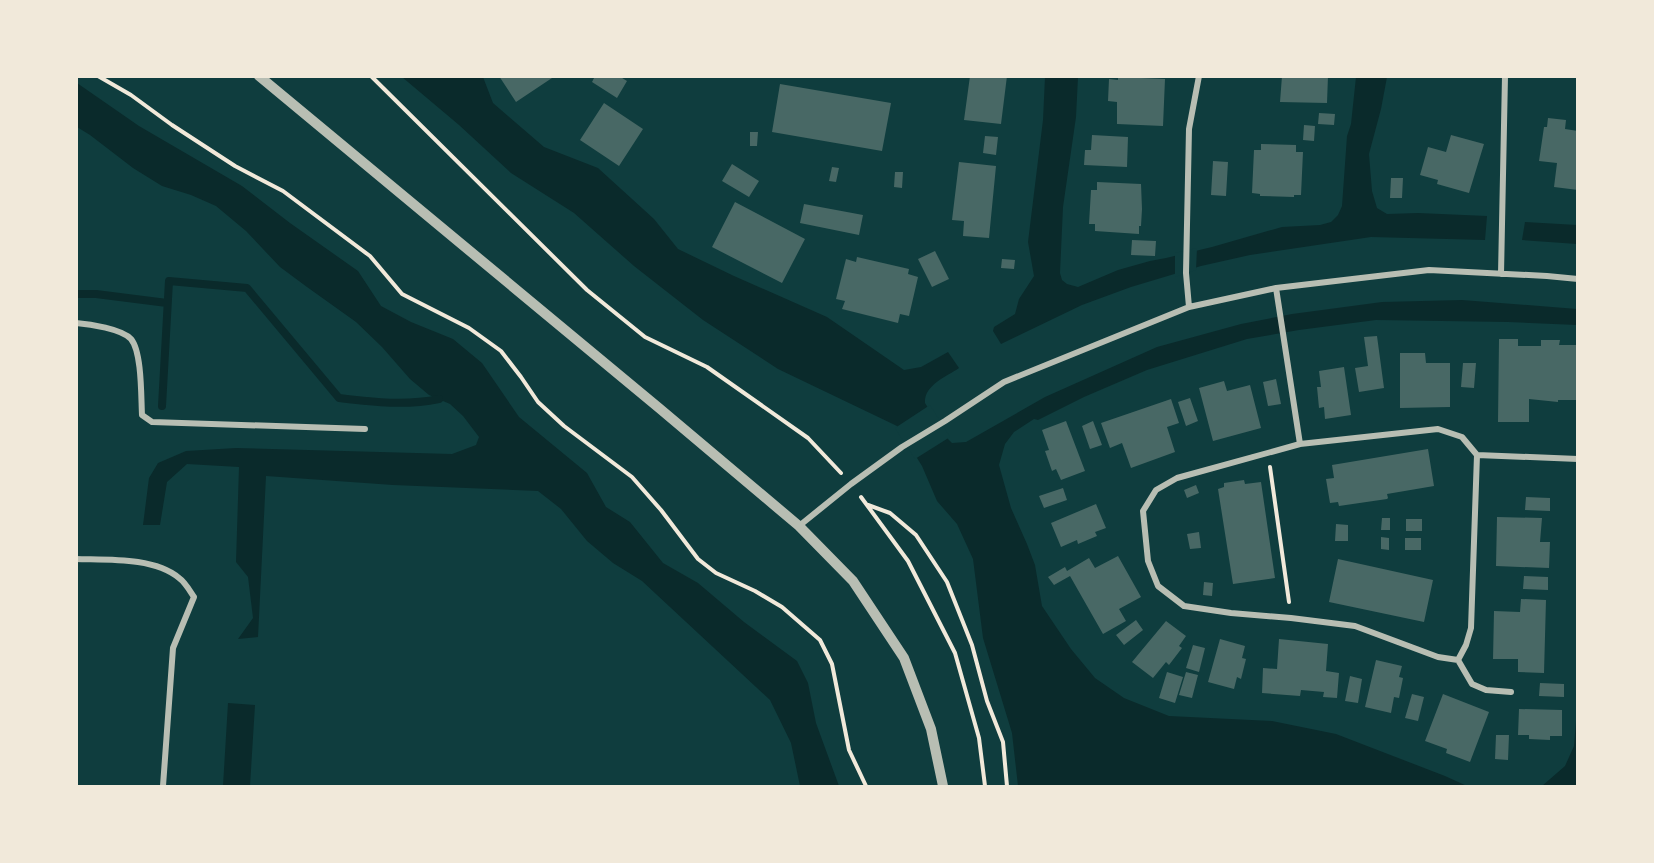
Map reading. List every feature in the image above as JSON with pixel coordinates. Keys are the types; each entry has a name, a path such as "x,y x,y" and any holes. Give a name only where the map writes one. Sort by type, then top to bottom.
{"street":[{"path":"259,76 799,526 853,581 904,658 931,729 943,786"},
{"path":"1189,307 1186,273 1189,129 1199,76"},
{"path":"1501,274 1505,76"},
{"path":"799,526 902,447 945,422 1004,382 1189,307 1276,288 1429,270 1578,279"},
{"path":"1276,288 1300,444"},
{"path":"76,323 113,329 131,339 139,358 142,415 152,422 365,429"},
{"path":"1438,429 1462,437 1477,455 1471,628 1458,660 1438,657 1355,626 1184,606 1158,586 1148,561 1143,511 1156,490 1178,478 1300,444 1438,429"},
{"path":"1477,455 1578,459"},
{"path":"76,559 134,561 158,567 180,578 194,597 173,648 163,786"},
{"path":"1458,660 1472,684 1486,690 1511,692"}],"path":[{"path":"98,76 131,95 235,166 284,191 370,256 402,294 469,328 501,351 538,402 564,426 632,477 661,510 698,559 716,573 755,591 782,607 820,640 832,664 849,750 866,786"},
{"path":"371,76 587,290 645,337 708,367 808,438 851,484 908,561 955,653 979,738 985,786"},
{"path":"1268,453 1291,618"},
{"path":"867,505 890,513 916,535 947,582 972,645 987,701 1003,742 1007,786"}],"water":[{"path":"402,77 483,77 493,103 544,147 598,168 654,219 678,249 827,317 904,370 921,367 948,352 959,368 932,386 925,403 952,443 966,442 1045,397 1157,347 1241,324 1292,314 1382,302 1462,300 1577,309 1577,325 1376,320 1247,339 1147,370 1038,420 1034,419 1014,432 1005,444 999,465 1011,508 1035,565 1042,606 1071,649 1095,678 1124,698 1169,716 1272,721 1336,734 1467,786 1018,786 1012,733 983,638 973,559 957,524 937,501 922,466 897,426 778,369 703,320 634,266 574,213 511,173"},
{"path":"1045,77 1078,77 1076,117 1063,207 1060,273 1062,280 1067,284 1078,287 1118,270 1282,227 1320,225 1331,222 1338,215 1342,206 1347,136 1351,124 1356,77 1387,77 1369,154 1372,191 1377,208 1387,214 1487,216 1485,240 1371,237 1250,255 1201,266 1131,287 1082,305 1001,344 993,331 994,327 1015,314 1019,299 1034,276 1028,242 1043,120"},
{"path":"77,83 139,126 242,186 358,271 381,306 411,322 453,339 482,363 519,417 587,473 606,507 630,522 663,563 698,583 744,622 797,661 808,683 816,723 839,786 800,786 791,743 770,700 642,581 613,563 587,541 561,509 538,491 393,485 266,476 258,637 238,639 253,618 248,577 236,562 239,467 187,464 167,482 160,525 143,525 149,478 158,463 186,451 236,448 452,454 476,445 479,437 463,416 450,404 429,395 410,379 356,322 280,267 246,231 216,206 162,186 77,127"},
{"path":"1525,222 1577,225 1577,244 1522,240"},
{"path":"228,703 255,705 250,786 223,786"},
{"path":"1577,709 1577,786 1542,786 1565,766 1574,746"}],"pier":[{"path":"1197,248 1196,270 1175,277 1175,253"},
{"path":"930,405 950,437 915,459 895,428"}],"building":[{"path":"499,76 555,76 516,102"},
{"path":"595,76 619,76 627,81 617,98 592,82"},
{"path":"970,76 1007,76 1001,124 964,120"},
{"path":"1282,76 1328,76 1327,103 1280,102"},
{"path":"1118,77 1165,79 1163,126 1117,124 1117,102 1108,101 1109,79 1118,80"},
{"path":"780,84 891,103 882,151 772,132"},
{"path":"604,103 643,129 619,166 580,140"},
{"path":"1319,113 1335,114 1334,125 1318,124"},
{"path":"1548,118 1566,120 1565,129 1578,131 1578,190 1554,187 1557,163 1539,161 1544,127 1547,127"},
{"path":"1304,125 1315,126 1314,141 1303,140"},
{"path":"750,132 758,132 757,146 750,146"},
{"path":"1092,135 1128,137 1127,167 1084,165 1085,150 1091,150"},
{"path":"1451,135 1484,144 1469,193 1437,184 1438,180 1420,175 1428,147 1446,152"},
{"path":"985,136 998,137 996,155 983,153"},
{"path":"1261,144 1296,145 1296,152 1303,152 1301,195 1294,195 1294,197 1260,196 1260,194 1252,193 1254,150 1261,150"},
{"path":"1213,161 1228,162 1226,196 1211,195"},
{"path":"959,162 996,166 989,238 963,236 964,221 952,220"},
{"path":"732,164 759,181 749,197 722,181"},
{"path":"832,167 839,168 836,182 829,181"},
{"path":"895,172 903,172 902,188 894,187"},
{"path":"1391,178 1403,178 1402,198 1390,198"},
{"path":"1097,182 1141,184 1142,209 1139,234 1095,231 1095,224 1089,224 1091,190 1097,190"},
{"path":"735,202 805,239 782,283 712,247"},
{"path":"804,204 863,215 859,235 800,223"},
{"path":"1132,240 1156,241 1155,256 1131,255"},
{"path":"935,251 949,279 932,287 918,259"},
{"path":"857,257 909,269 908,274 918,277 909,316 900,314 898,323 842,309 845,301 836,299 846,259 856,262"},
{"path":"1002,259 1015,260 1014,269 1001,268"},
{"path":"1377,336 1384,388 1359,392 1355,368 1368,366 1364,337"},
{"path":"1499,339 1518,339 1518,346 1541,346 1541,340 1560,340 1559,345 1578,345 1578,400 1558,400 1558,402 1529,399 1529,422 1498,422"},
{"path":"1400,353 1425,353 1426,363 1450,363 1450,407 1400,408"},
{"path":"1463,363 1476,363 1474,388 1461,387"},
{"path":"1344,367 1351,415 1325,419 1324,407 1319,408 1317,387 1321,387 1319,371"},
{"path":"1276,379 1281,404 1268,406 1263,382"},
{"path":"1224,381 1227,391 1250,385 1261,428 1213,441 1199,388"},
{"path":"1190,398 1198,421 1186,426 1178,402"},
{"path":"1171,399 1179,423 1167,427 1175,452 1131,468 1122,443 1110,448 1101,423"},
{"path":"1066,421 1085,471 1061,480 1056,469 1052,471 1045,451 1049,450 1042,430"},
{"path":"1093,421 1102,445 1090,449 1082,426"},
{"path":"1428,449 1434,486 1387,494 1387,499 1339,506 1338,502 1330,503 1326,479 1334,478 1332,465"},
{"path":"1244,480 1245,484 1261,482 1275,578 1233,584 1218,489 1224,487 1224,483"},
{"path":"1196,485 1199,493 1187,498 1184,490"},
{"path":"1063,488 1067,500 1044,508 1039,496"},
{"path":"1526,497 1550,498 1550,511 1525,510"},
{"path":"1096,504 1106,528 1095,532 1097,536 1078,544 1077,540 1061,547 1051,523"},
{"path":"1497,517 1542,518 1540,542 1550,542 1549,568 1496,566"},
{"path":"1382,518 1390,518 1390,530 1381,530"},
{"path":"1406,519 1422,519 1422,531 1406,531"},
{"path":"1336,524 1348,525 1348,541 1335,541"},
{"path":"1199,532 1201,548 1190,549 1187,534"},
{"path":"1381,537 1389,538 1389,550 1381,549"},
{"path":"1405,538 1421,538 1421,550 1405,550"},
{"path":"1118,556 1141,597 1119,609 1126,621 1103,634 1070,576 1054,585 1048,577 1065,567 1067,571 1089,558 1095,568"},
{"path":"1338,559 1433,580 1424,622 1329,602"},
{"path":"1524,576 1548,577 1548,590 1523,589"},
{"path":"1204,582 1213,583 1212,596 1203,595"},
{"path":"1521,599 1546,600 1544,673 1518,672 1518,659 1493,659 1494,611 1520,612"},
{"path":"1136,620 1143,630 1124,645 1116,635"},
{"path":"1166,621 1186,636 1179,646 1182,648 1169,665 1166,662 1153,678 1132,662"},
{"path":"1220,639 1245,646 1242,658 1246,659 1241,679 1237,677 1234,689 1208,682"},
{"path":"1279,639 1328,644 1326,671 1339,673 1337,698 1323,697 1324,692 1301,690 1300,696 1262,693 1263,668 1277,669"},
{"path":"1193,645 1205,648 1199,672 1186,668"},
{"path":"1376,660 1402,666 1399,677 1403,678 1399,698 1394,697 1391,713 1365,707"},
{"path":"1167,672 1183,677 1175,703 1159,698"},
{"path":"1186,672 1198,675 1192,698 1179,695"},
{"path":"1350,676 1362,679 1358,703 1345,701"},
{"path":"1540,683 1564,684 1564,697 1539,696"},
{"path":"1412,694 1424,697 1418,721 1405,718"},
{"path":"1443,694 1489,712 1470,762 1446,753 1447,749 1425,741"},
{"path":"1519,709 1562,710 1562,736 1550,736 1550,740 1529,739 1529,735 1518,735"},
{"path":"1496,735 1509,735 1508,760 1495,759"}],"waterway":[{"path":"162,406 169,281 247,288 339,398 401,403 439,399"},
{"path":"76,294 96,294 167,303"}]}
